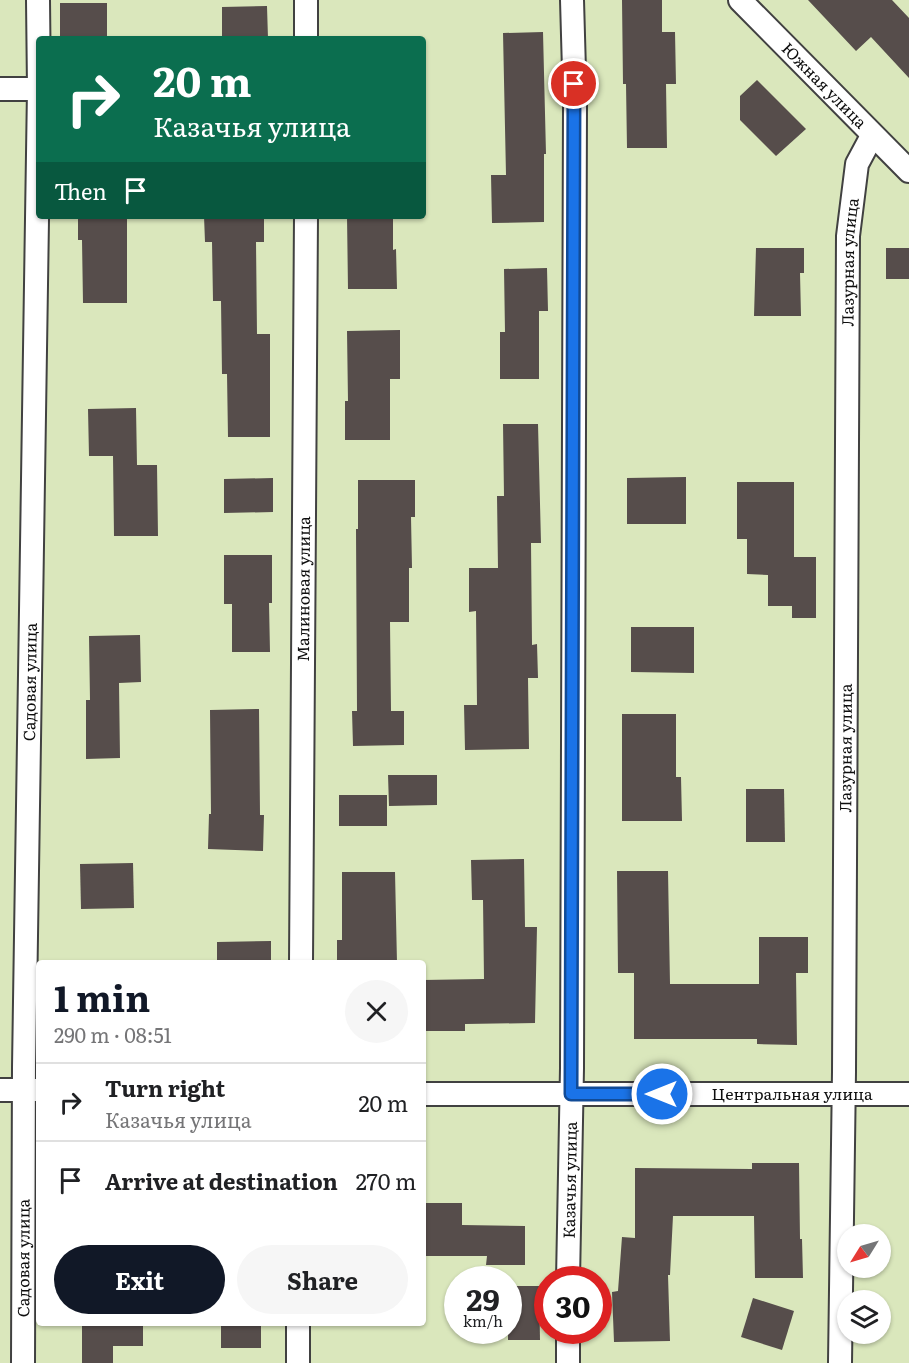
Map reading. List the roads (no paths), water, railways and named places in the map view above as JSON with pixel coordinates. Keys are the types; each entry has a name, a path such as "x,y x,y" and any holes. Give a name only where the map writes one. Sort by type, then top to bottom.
{"street":[{"name":"Садовая улица","path":"38,0 38,36"},
{"path":"306,0 306,36"},
{"name":"Казачья улица","path":"568,1266 575,129 572,0"},
{"name":"Южная улица","path":"740,0 909,171"},
{"path":"0,89 36,89"},
{"name":"Лазурная улица","path":"840,1363 848,237 857,164 872,136"},
{"name":"Садовая улица","path":"23,1363 32,1090 38,219"},
{"name":"Малиновая улица","path":"300,960 306,219"},
{"path":"0,1090 32,1090"},
{"name":"Центральная улица","path":"426,1094 909,1094"},
{"path":"298,1326 298,1363"},
{"path":"568,1344 568,1363"}]}
